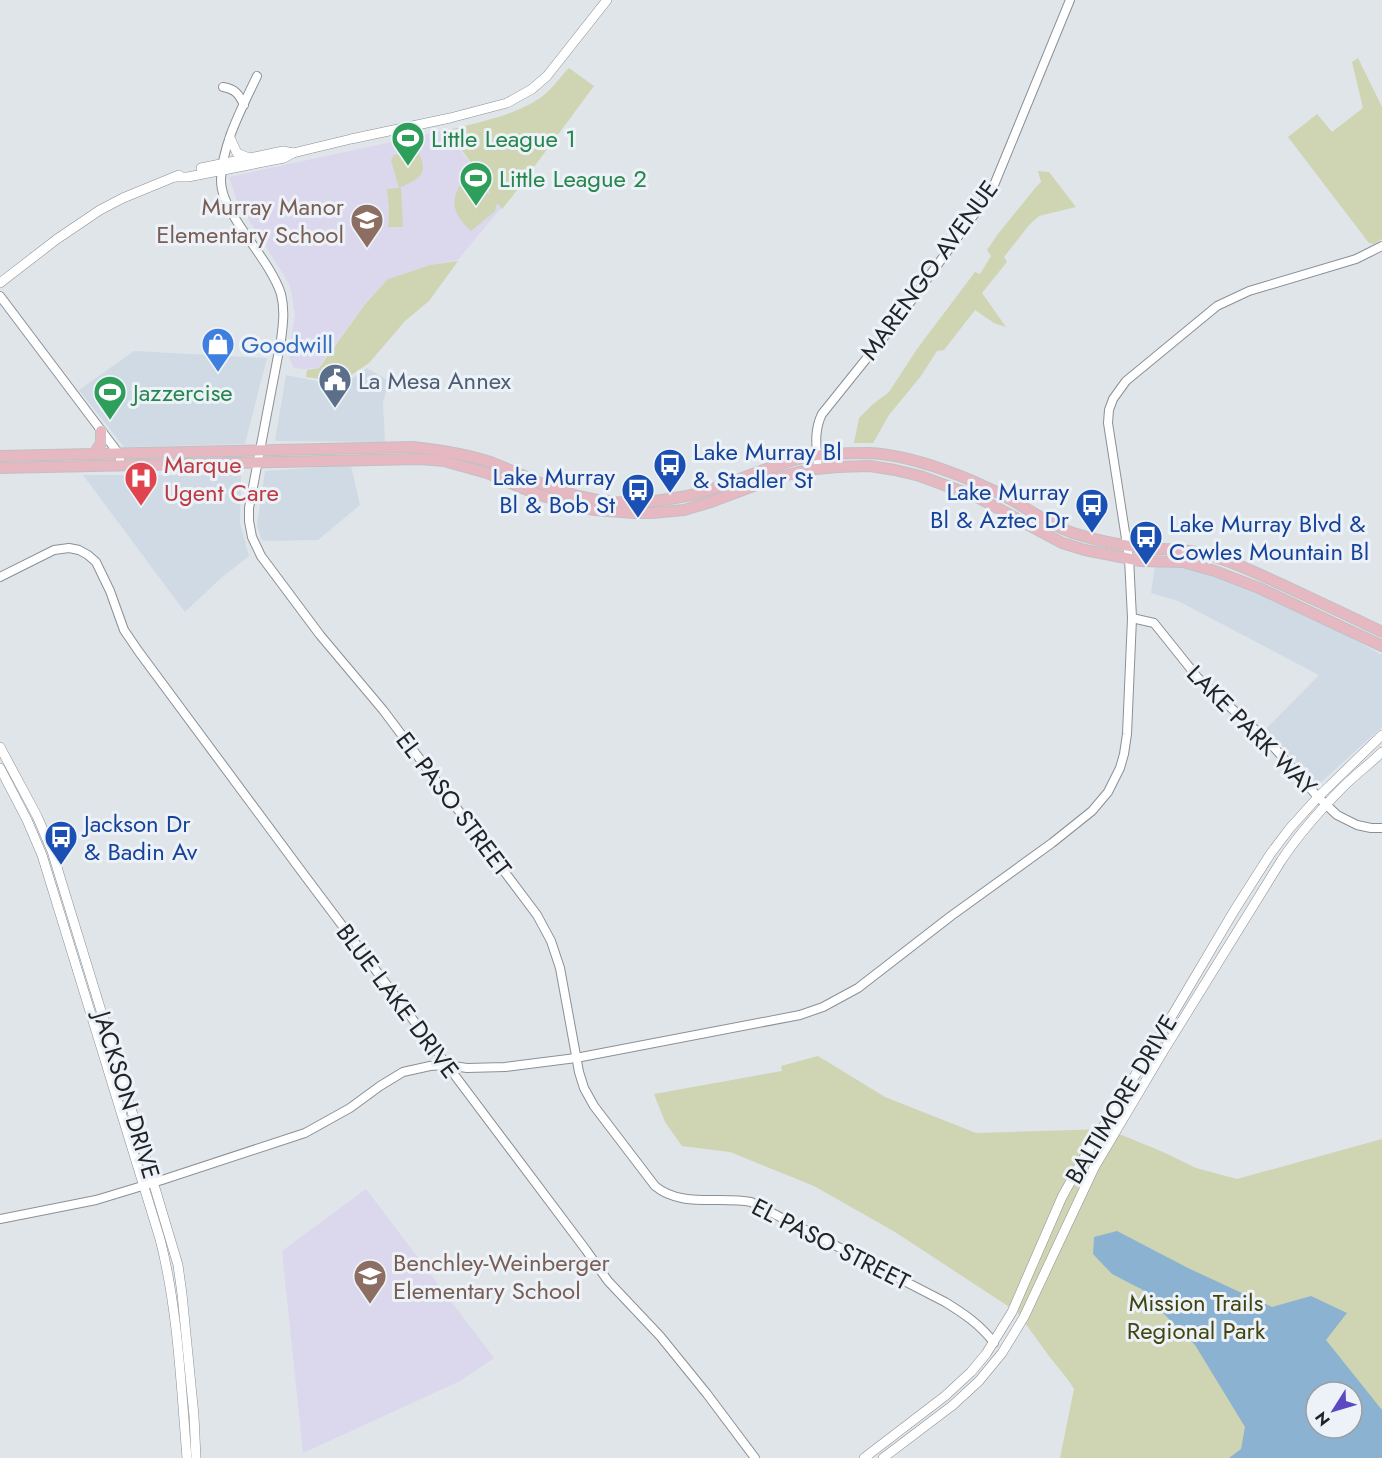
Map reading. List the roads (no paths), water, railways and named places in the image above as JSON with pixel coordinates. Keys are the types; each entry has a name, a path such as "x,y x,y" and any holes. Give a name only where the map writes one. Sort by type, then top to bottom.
{"main road":[{"path":"223,167 284,158 293,153 440,121 507,103 532,89 547,76 607,0"},
{"path":"230,138 237,153 249,158"},
{"path":"0,283 57,239 100,210 143,189 176,177 188,177 249,158 283,151 293,153"},
{"path":"94,454 101,443 101,431"},
{"path":"0,456 413,447 472,457 496,464 562,491 592,499 618,502 682,497 771,466 805,457 871,453 937,468 983,486 1067,531 1127,552 1141,561 1183,562 1215,571 1259,588 1382,646"},
{"path":"882,468 884,455"},
{"path":"0,468 421,459 444,461 487,473 573,506 595,510 652,513 684,510 775,478 807,470 870,466 920,476 977,497 1062,543 1084,550 1127,552 1143,548 1184,550 1219,558 1262,575 1382,632"},
{"path":"1215,571 1219,558"},
{"name":"BALTIMORE DRIVE","path":"864,1458 945,1396 971,1372 994,1343 1012,1312 1062,1197 1082,1161 1234,911 1290,828 1318,796 1382,735"},
{"name":"JACKSON DRIVE","path":"0,747 52,851 149,1184 172,1297 187,1458"},
{"name":"BALTIMORE DRIVE","path":"883,1458 953,1405 979,1381 1002,1353 1024,1317 1094,1168 1282,859 1298,836 1326,805 1382,752"},
{"name":"JACKSON DRIVE","path":"0,768 42,855 149,1184 178,1265 194,1416 196,1458"}],"street":[{"name":"MARENGO AVENUE","path":"818,468 815,438 819,418 895,323 992,190 1070,0"},
{"name":"EL PASO STREET","path":"257,76 230,138 221,181 224,197 276,282 283,305 281,340 249,508 252,537 261,556 320,635 383,710 537,915 551,940 562,977 576,1058 584,1089 594,1106 659,1190 681,1199 736,1199 751,1202 945,1302 972,1319 994,1343"},
{"path":"223,87 236,91 244,105"},
{"path":"0,1219 96,1200 305,1133 350,1108 403,1072 430,1066 505,1067 576,1058 800,1015 823,1007 858,988 1092,811 1108,792 1120,768 1127,734 1132,618 1127,552 1108,423 1111,405 1119,389 1141,368 1217,306 1249,291 1356,259 1382,246"},
{"path":"0,296 119,453 121,465"},
{"name":"BLUE LAKE DRIVE","path":"0,577 54,550 69,548 79,550 96,562 110,591 124,630 139,652 604,1276 660,1336 755,1458"},
{"name":"LAKE PARK WAY","path":"1132,618 1154,623 1198,678 1270,743 1337,815 1350,823 1382,828"},
{"path":"1271,854 1282,859"}],"water":[{"path":"1117,1231 1188,1268 1272,1307 1311,1296 1347,1313 1326,1340 1358,1380 1304,1380 1304,1440 1364,1440 1364,1388 1382,1410 1382,1458 1229,1458 1241,1449 1245,1427 1195,1345 1143,1290 1112,1274 1093,1254 1094,1237"}],"place":[{"name":"Little League 1","path":"408,167"},
{"name":"Little League 2","path":"476,207"},
{"name":"Murray Manor Elementary School","path":"367,249"},
{"name":"Goodwill","path":"218,373"},
{"name":"La Mesa Annex","path":"335,409"},
{"name":"Jazzercise","path":"110,421"},
{"name":"Lake Murray Bl & Stadler St","path":"670,494"},
{"name":"Marque Ugent Care","path":"141,507"},
{"name":"Lake Murray Bl & Bob St","path":"638,519"},
{"name":"Lake Murray Bl & Aztec Dr","path":"1092,534"},
{"name":"Lake Murray Blvd & Cowles Mountain Bl","path":"1146,566"},
{"name":"Jackson Dr & Badin Av","path":"61,866"},
{"name":"Benchley-Weinberger Elementary School","path":"370,1305"}],"park label":[{"name":"Mission Trails Regional Park","path":"1196,1316"}]}
